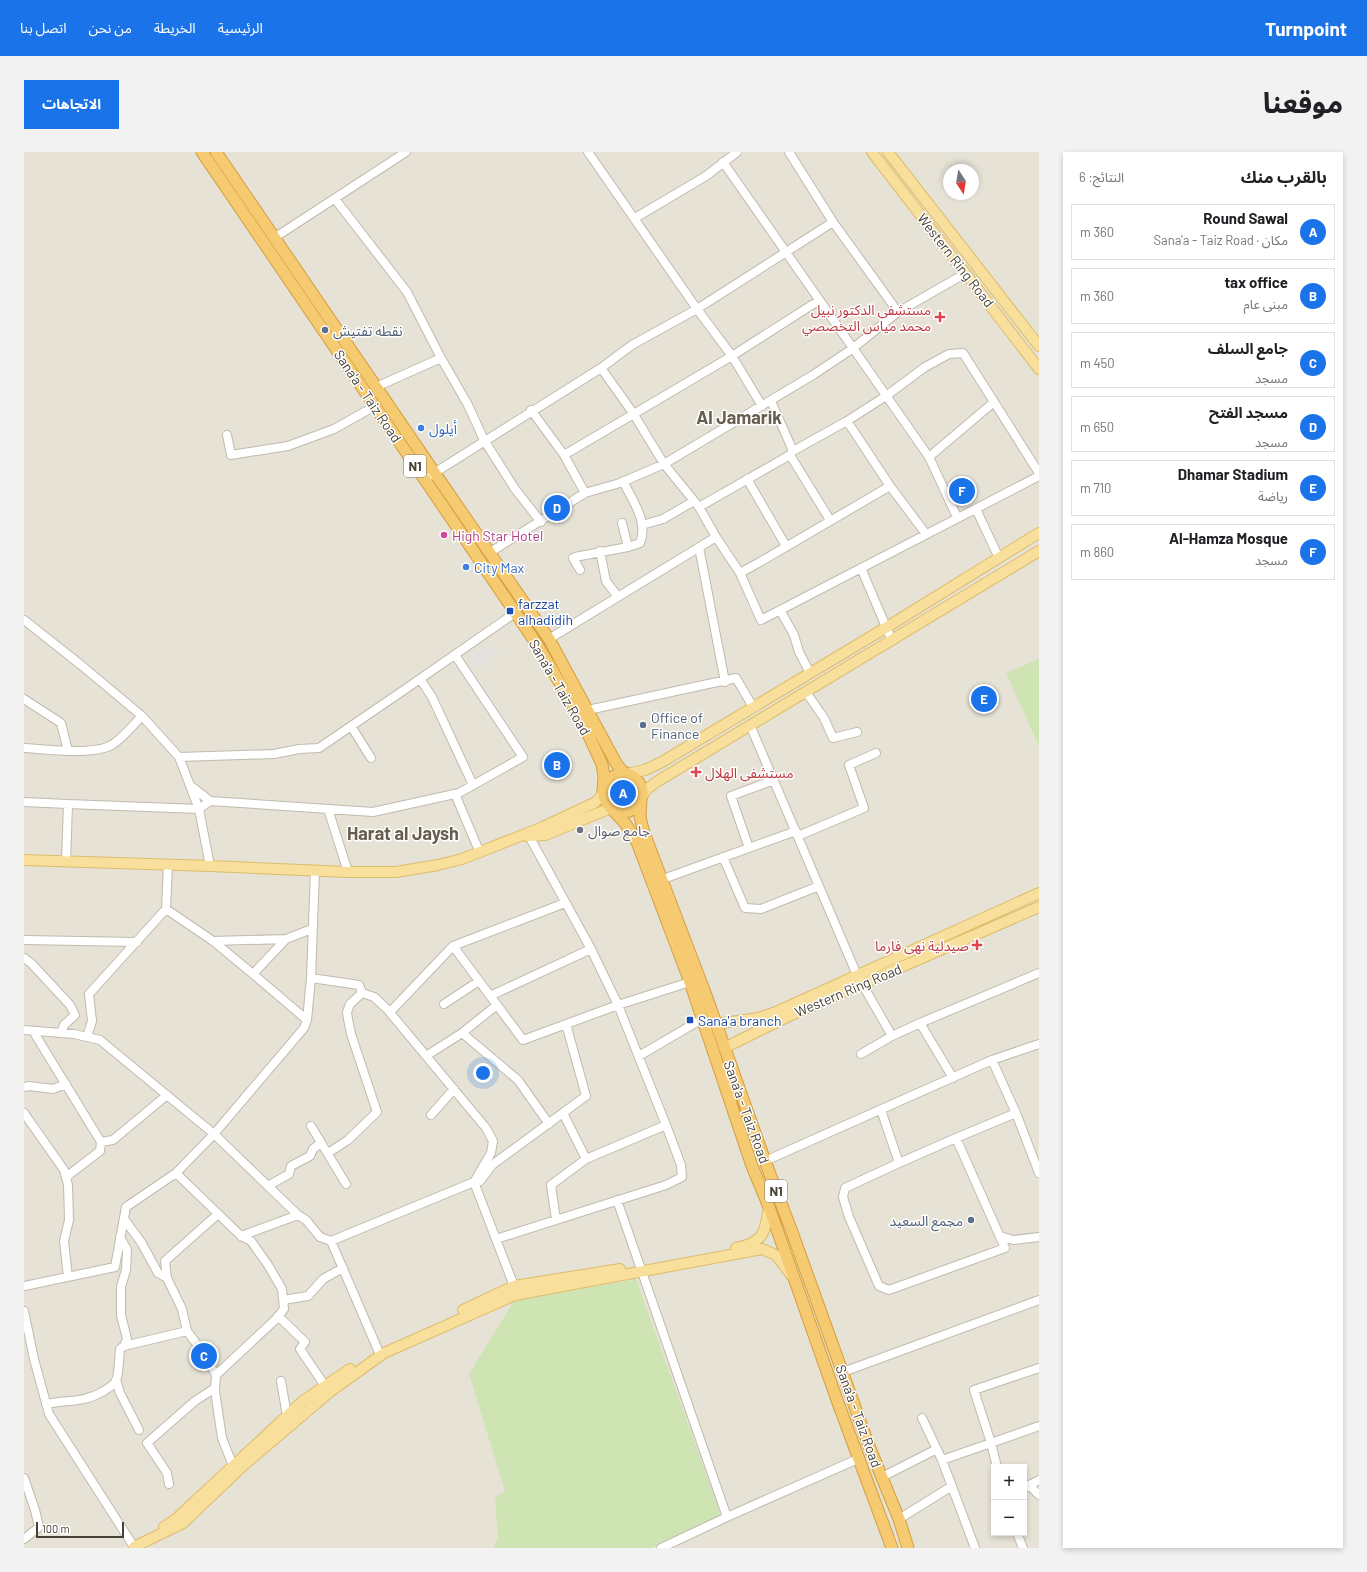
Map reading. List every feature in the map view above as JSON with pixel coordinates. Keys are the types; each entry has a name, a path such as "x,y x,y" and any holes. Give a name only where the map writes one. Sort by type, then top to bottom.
{"highway":[{"name":"Sana'a - Taiz Road","path":"202,152 538,646 581,719 602,764 604,776 603,791"},
{"name":"Sana'a - Taiz Road","path":"216,152 549,640 616,764 627,774"},
{"path":"627,774 637,781 640,786 640,835 625,823 606,803 603,791 609,780 614,776 627,774"},
{"path":"611,808 616,811 629,812 641,798"},
{"name":"Sana'a - Taiz Road","path":"640,835 663,879 702,999 702,1018 752,1166 770,1207 837,1400 860,1458 892,1548"},
{"name":"Sana'a - Taiz Road","path":"640,835 690,982 702,999 716,1024 843,1372 899,1519 908,1548"}],"main road":[{"name":"Western Ring Road","path":"872,152 1039,369"},
{"name":"Western Ring Road","path":"888,152 977,265 1035,334 1039,346"},
{"path":"966,273 977,265"},
{"path":"627,774 645,770 662,762 887,627 1039,533"},
{"path":"641,798 647,789 658,781 1039,551"},
{"path":"24,860 168,864 348,872 396,872 450,862 480,853 594,803 600,798 603,791"},
{"path":"515,838 545,835 611,808"},
{"path":"716,1024 758,1018 860,980 1039,893"},
{"name":"Western Ring Road","path":"724,1048 860,980 1039,906"},
{"path":"134,1547 183,1523 245,1464 331,1391 384,1353 515,1294 747,1246 757,1240 766,1230 770,1207"},
{"path":"134,1547 176,1518 303,1401 378,1350 514,1286 641,1269 762,1249 776,1255 795,1280"}],"street":[{"path":"274,238 406,152"},
{"path":"588,152 697,309 732,356 762,406"},
{"path":"635,218 706,176 737,152"},
{"path":"788,152 833,222 898,312"},
{"path":"723,162 818,301 929,457 957,517"},
{"path":"335,199 407,292 441,358 468,405 484,440 515,488 541,522"},
{"path":"424,480 434,472 531,410 601,368 632,345 697,309 833,222"},
{"path":"489,553 541,522 585,493 624,481 664,464 762,406 852,349 898,312 966,273"},
{"path":"564,455 732,356 818,301"},
{"path":"601,368 633,413 664,464 696,504 740,572 761,620 1039,474 963,353 949,354 925,366 886,396 847,421 747,479 696,504 663,519 642,525"},
{"path":"376,387 441,358"},
{"path":"771,400 791,453 830,520"},
{"path":"929,457 994,402"},
{"path":"227,436 231,455 288,446 334,429 375,406"},
{"path":"531,410 564,455 585,493"},
{"path":"847,421 890,486 926,534"},
{"path":"747,479 786,546"},
{"path":"580,570 573,558 600,551 628,547 640,543 643,535 642,525 637,507 624,481"},
{"path":"740,572 760,562 890,486"},
{"path":"976,508 999,558"},
{"path":"622,523 628,547"},
{"path":"549,640 716,537"},
{"path":"699,547 725,682"},
{"path":"600,551 606,580 618,597"},
{"path":"861,568 892,641"},
{"path":"780,610 794,635 799,652 810,673"},
{"path":"179,757 274,754 299,749 318,748 515,613"},
{"path":"24,620 142,716 179,757 199,809 210,866"},
{"path":"24,802 199,809 210,802 373,812 455,794 523,757 455,655"},
{"path":"588,710 725,682 736,678 753,708"},
{"path":"420,679 432,697 473,785"},
{"path":"806,692 824,718 833,738 857,732"},
{"path":"24,700 61,723 68,751"},
{"path":"24,748 68,751 98,750 112,745 142,716"},
{"path":"750,725 860,980 892,1036"},
{"path":"351,726 371,758"},
{"path":"663,879 749,848 797,834 864,808 849,764 876,753"},
{"path":"749,848 731,796 774,780"},
{"path":"191,786 210,802"},
{"path":"455,794 480,853"},
{"path":"66,862 68,804"},
{"path":"328,809 348,872"},
{"path":"496,1239 666,1185 682,1177 681,1165 618,1005 591,949 529,836"},
{"path":"723,857 745,908 762,909 819,886"},
{"path":"87,1037 92,1020 89,994 166,909 168,864"},
{"path":"24,1286 115,1267 126,1207 176,1173 214,1134 304,1028 307,1020 311,978 315,870"},
{"path":"390,1012 453,946 565,903"},
{"path":"166,909 213,942 307,1020"},
{"path":"213,942 286,939 312,928"},
{"path":"253,974 286,939"},
{"path":"24,940 137,942"},
{"path":"453,946 523,1040 618,1005 690,982"},
{"path":"490,996 591,949"},
{"path":"24,958 31,963 70,1005 75,1015 64,1025 60,1033"},
{"path":"861,1054 920,1022 1039,973"},
{"path":"24,1030 74,1034 100,1040 214,1134 298,1215 306,1220 320,1237 331,1241 474,1182 491,1153 493,1141 486,1128 454,1089 390,1012 374,997 362,993 358,985 311,978"},
{"path":"444,1004 479,981"},
{"path":"328,1153 348,1140 377,1112 351,1034 347,1012 350,1004 362,993"},
{"path":"426,1056 462,1033 496,1005"},
{"path":"639,1056 702,1018"},
{"path":"920,1022 953,1078"},
{"path":"478,1193 479,1182 492,1165 586,1096 566,1024"},
{"path":"33,1031 101,1142 100,1151 66,1176"},
{"path":"462,1033 518,1080 549,1124"},
{"path":"765,1161 992,1060 1039,1044"},
{"path":"992,1060 1016,1113 1039,1173"},
{"path":"24,1087 29,1086 53,1089 66,1084"},
{"path":"430,1115 454,1089"},
{"path":"101,1142 113,1140 166,1095"},
{"path":"881,1110 899,1163"},
{"path":"24,1113 64,1170 66,1176 68,1185 69,1220 64,1241 68,1277"},
{"path":"563,1113 586,1159"},
{"path":"956,1138 1005,1248 889,1290 879,1286 849,1217 843,1197 845,1188 956,1138 1016,1113"},
{"path":"556,1220 551,1185 586,1159 666,1125"},
{"path":"311,1126 346,1184"},
{"path":"268,1186 289,1174 291,1166 310,1156 313,1149 321,1143"},
{"path":"176,1173 241,1236 251,1241 268,1265 282,1289 284,1309 216,1375"},
{"path":"474,1182 514,1286"},
{"path":"617,1200 727,1517"},
{"path":"218,1214 165,1261 167,1278 182,1310 188,1331 216,1375 215,1388 222,1438 233,1466"},
{"path":"241,1236 298,1215"},
{"path":"124,1219 141,1242 158,1273 167,1278"},
{"path":"1000,1236 1013,1240 1039,1238"},
{"path":"120,1237 126,1250 126,1270 121,1287 121,1314 127,1339 124,1346 120,1349 116,1380 120,1393 139,1430"},
{"path":"331,1241 378,1350"},
{"path":"283,1300 308,1296 323,1279 343,1268"},
{"path":"843,1372 1039,1300"},
{"path":"24,1311 34,1360 49,1414 134,1547"},
{"path":"278,1316 305,1342 300,1349 325,1386"},
{"path":"124,1346 188,1331"},
{"path":"996,1464 974,1390 1039,1368"},
{"path":"46,1404 62,1401 70,1402 84,1400 94,1397 110,1387 116,1380"},
{"path":"281,1381 287,1416"},
{"path":"169,1484 166,1473 147,1443 195,1401 215,1388"},
{"path":"922,1418 942,1460 975,1548"},
{"path":"942,1460 1039,1426"},
{"path":"882,1477 937,1448"},
{"path":"661,1548 860,1458"},
{"path":"24,1478 40,1527 24,1538"},
{"path":"1039,1480 1027,1487 1039,1495"},
{"path":"899,1519 952,1486"},
{"path":"1018,1536 1023,1548"}],"shaded area":[{"path":"24,152 1039,152 1039,1548 24,1548"},
{"path":"488,642 497,654 474,670 467,658"}],"green space":[{"path":"1039,659 1039,746 1006,673"},
{"path":"636,1279 721,1516 651,1548 494,1548 498,1538 495,1498 505,1491 469,1374 514,1301"}],"place":[{"name":"مستشفى الدكتور نبيل محمد مياس التخصصي","path":"940,317"},
{"name":"نقطه تفتيش","path":"325,330"},
{"name":"أيلول","path":"421,428"},
{"name":"Al-Hamza Mosque","path":"962,491"},
{"name":"مسجد الفتح","path":"557,508"},
{"name":"High Star Hotel","path":"444,535"},
{"name":"City Max","path":"466,567"},
{"name":"farzzat alhadidih","path":"510,611"},
{"name":"Dhamar Stadium","path":"984,699"},
{"name":"Office of Finance","path":"643,725"},
{"name":"tax office","path":"557,765"},
{"name":"مستشفى الهلال","path":"696,772"},
{"name":"Round Sawal","path":"623,793"},
{"name":"جامع صوال","path":"580,830"},
{"name":"صيدلية نهى فارما","path":"977,945"},
{"name":"Sana'a branch","path":"690,1020"},
{"name":"مجمع السعيد","path":"971,1220"},
{"name":"جامع السلف","path":"204,1356"}],"district":[{"name":"Al Jamarik","path":"739,417"},
{"name":"Harat al Jaysh","path":"403,833"}]}
